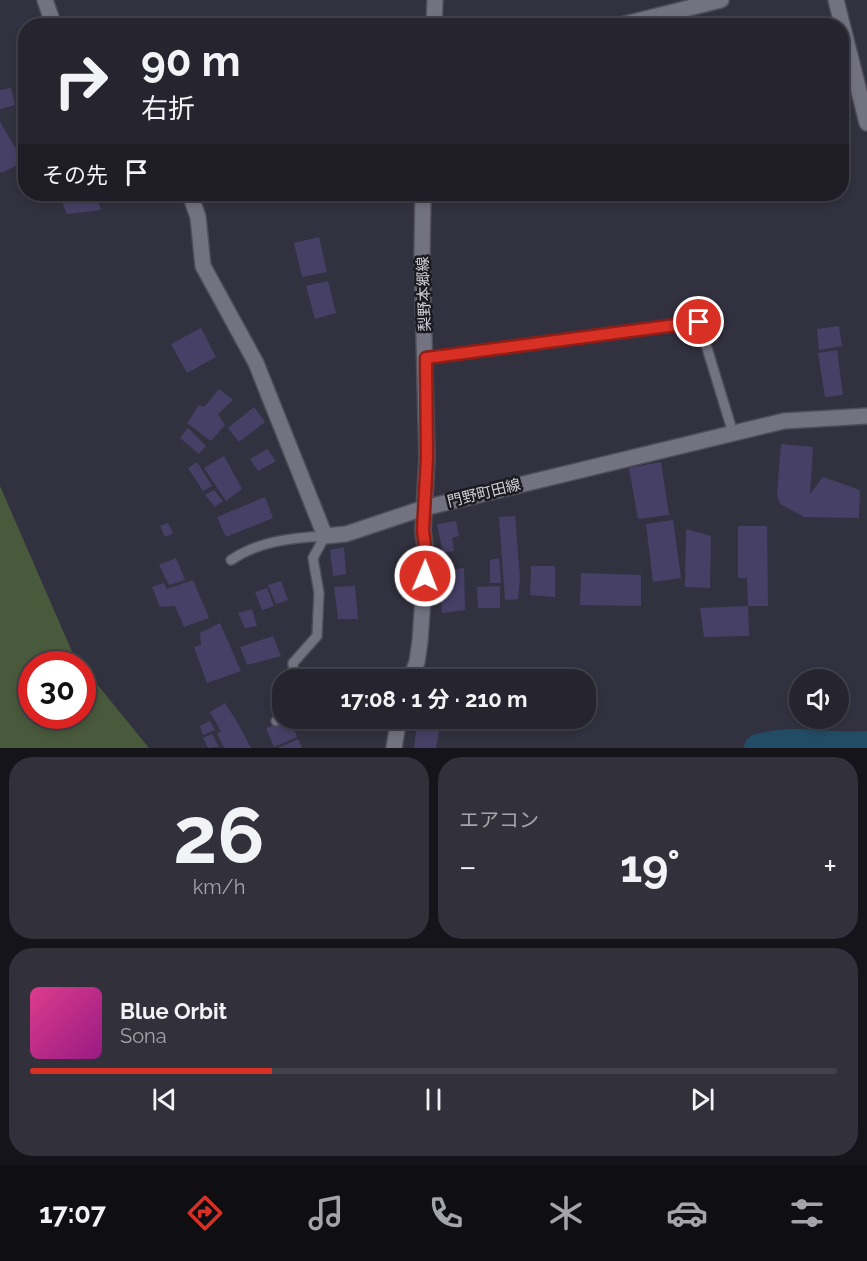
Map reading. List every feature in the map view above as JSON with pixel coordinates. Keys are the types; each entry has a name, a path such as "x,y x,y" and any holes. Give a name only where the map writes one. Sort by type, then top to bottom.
{"street":[{"path":"45,0 51,18"},
{"path":"434,18 435,0"},
{"path":"649,18 721,0"},
{"path":"836,0 841,18"},
{"path":"849,52 867,123"},
{"path":"192,201 198,217 203,266 256,363 325,536"},
{"name":"梨野本郷線","path":"414,669 420,641 426,555 423,530 427,458 423,201"},
{"name":"門野町田線","path":"325,536 346,534 423,508 784,421 867,416"},
{"path":"394,748 397,729"}],"lane":[{"path":"426,358 699,322 733,433"},
{"path":"231,560 245,551 273,541 325,536"},
{"path":"293,669 293,663 318,636 319,593 313,558 325,536"}],"green space":[{"path":"0,486 72,651 18,651 18,729 96,729 96,683 149,748 0,748"}],"building":[{"path":"11,88 15,105 0,109 0,90"},
{"path":"0,122 18,152 18,165 1,173"},
{"path":"62,201 98,201 101,210 67,214"},
{"path":"319,237 327,272 302,277 294,243"},
{"path":"328,281 336,313 315,319 306,286"},
{"path":"839,326 842,346 819,350 817,329"},
{"path":"201,328 216,357 187,373 171,344"},
{"path":"837,350 843,395 825,397 818,353"},
{"path":"219,389 233,400 218,414 225,425 211,441 187,423 199,405 204,407"},
{"path":"254,407 265,422 239,442 228,428"},
{"path":"188,428 206,446 199,454 180,438"},
{"path":"781,444 813,447 810,494 823,477 860,490 859,518 804,517 780,504 777,494"},
{"path":"267,449 276,461 258,471 250,459"},
{"path":"224,456 242,489 226,501 204,468"},
{"path":"197,462 212,486 203,491 188,468"},
{"path":"661,462 669,515 638,519 629,468"},
{"path":"214,490 223,501 215,507 205,495"},
{"path":"265,497 273,518 226,537 217,517"},
{"path":"515,516 520,578 518,599 505,600 499,517"},
{"path":"673,520 681,578 653,582 646,524"},
{"path":"456,521 459,536 452,538 454,551 443,553 437,524"},
{"path":"168,523 173,533 165,537 160,526"},
{"path":"738,526 767,526 768,606 748,606 747,578 738,578"},
{"path":"686,529 711,536 710,588 685,587"},
{"path":"344,547 346,574 333,576 330,550"},
{"path":"176,558 185,580 169,585 159,565"},
{"path":"499,558 501,583 490,583 490,560"},
{"path":"531,566 555,566 555,597 530,595"},
{"path":"464,568 465,610 442,613 439,571"},
{"path":"581,573 641,575 641,606 580,605"},
{"path":"193,580 209,618 184,627 175,606 160,607 152,587 164,583 167,589"},
{"path":"281,581 288,600 276,604 268,585"},
{"path":"355,586 358,619 338,619 334,587"},
{"path":"500,586 500,608 478,608 477,587"},
{"path":"267,588 274,606 262,610 255,592"},
{"path":"748,606 749,636 704,637 700,608"},
{"path":"252,609 257,626 245,628 238,613"},
{"path":"220,623 241,671 207,683 194,647 201,645 200,633"},
{"path":"273,636 281,656 247,665 240,647"},
{"path":"225,703 251,748 224,748 217,734 221,731 210,712"},
{"path":"210,721 215,730 203,735 200,726"},
{"path":"272,726 272,729 294,729 297,737 274,747 266,728"},
{"path":"416,729 439,729 436,748 414,748"},
{"path":"212,734 219,747 208,748 203,738"},
{"path":"298,739 302,748 278,748"}],"waterway":[{"path":"758,748 787,743 867,745"}],"route":[{"path":"425,576 423,508 427,458 426,358 699,322"}]}
